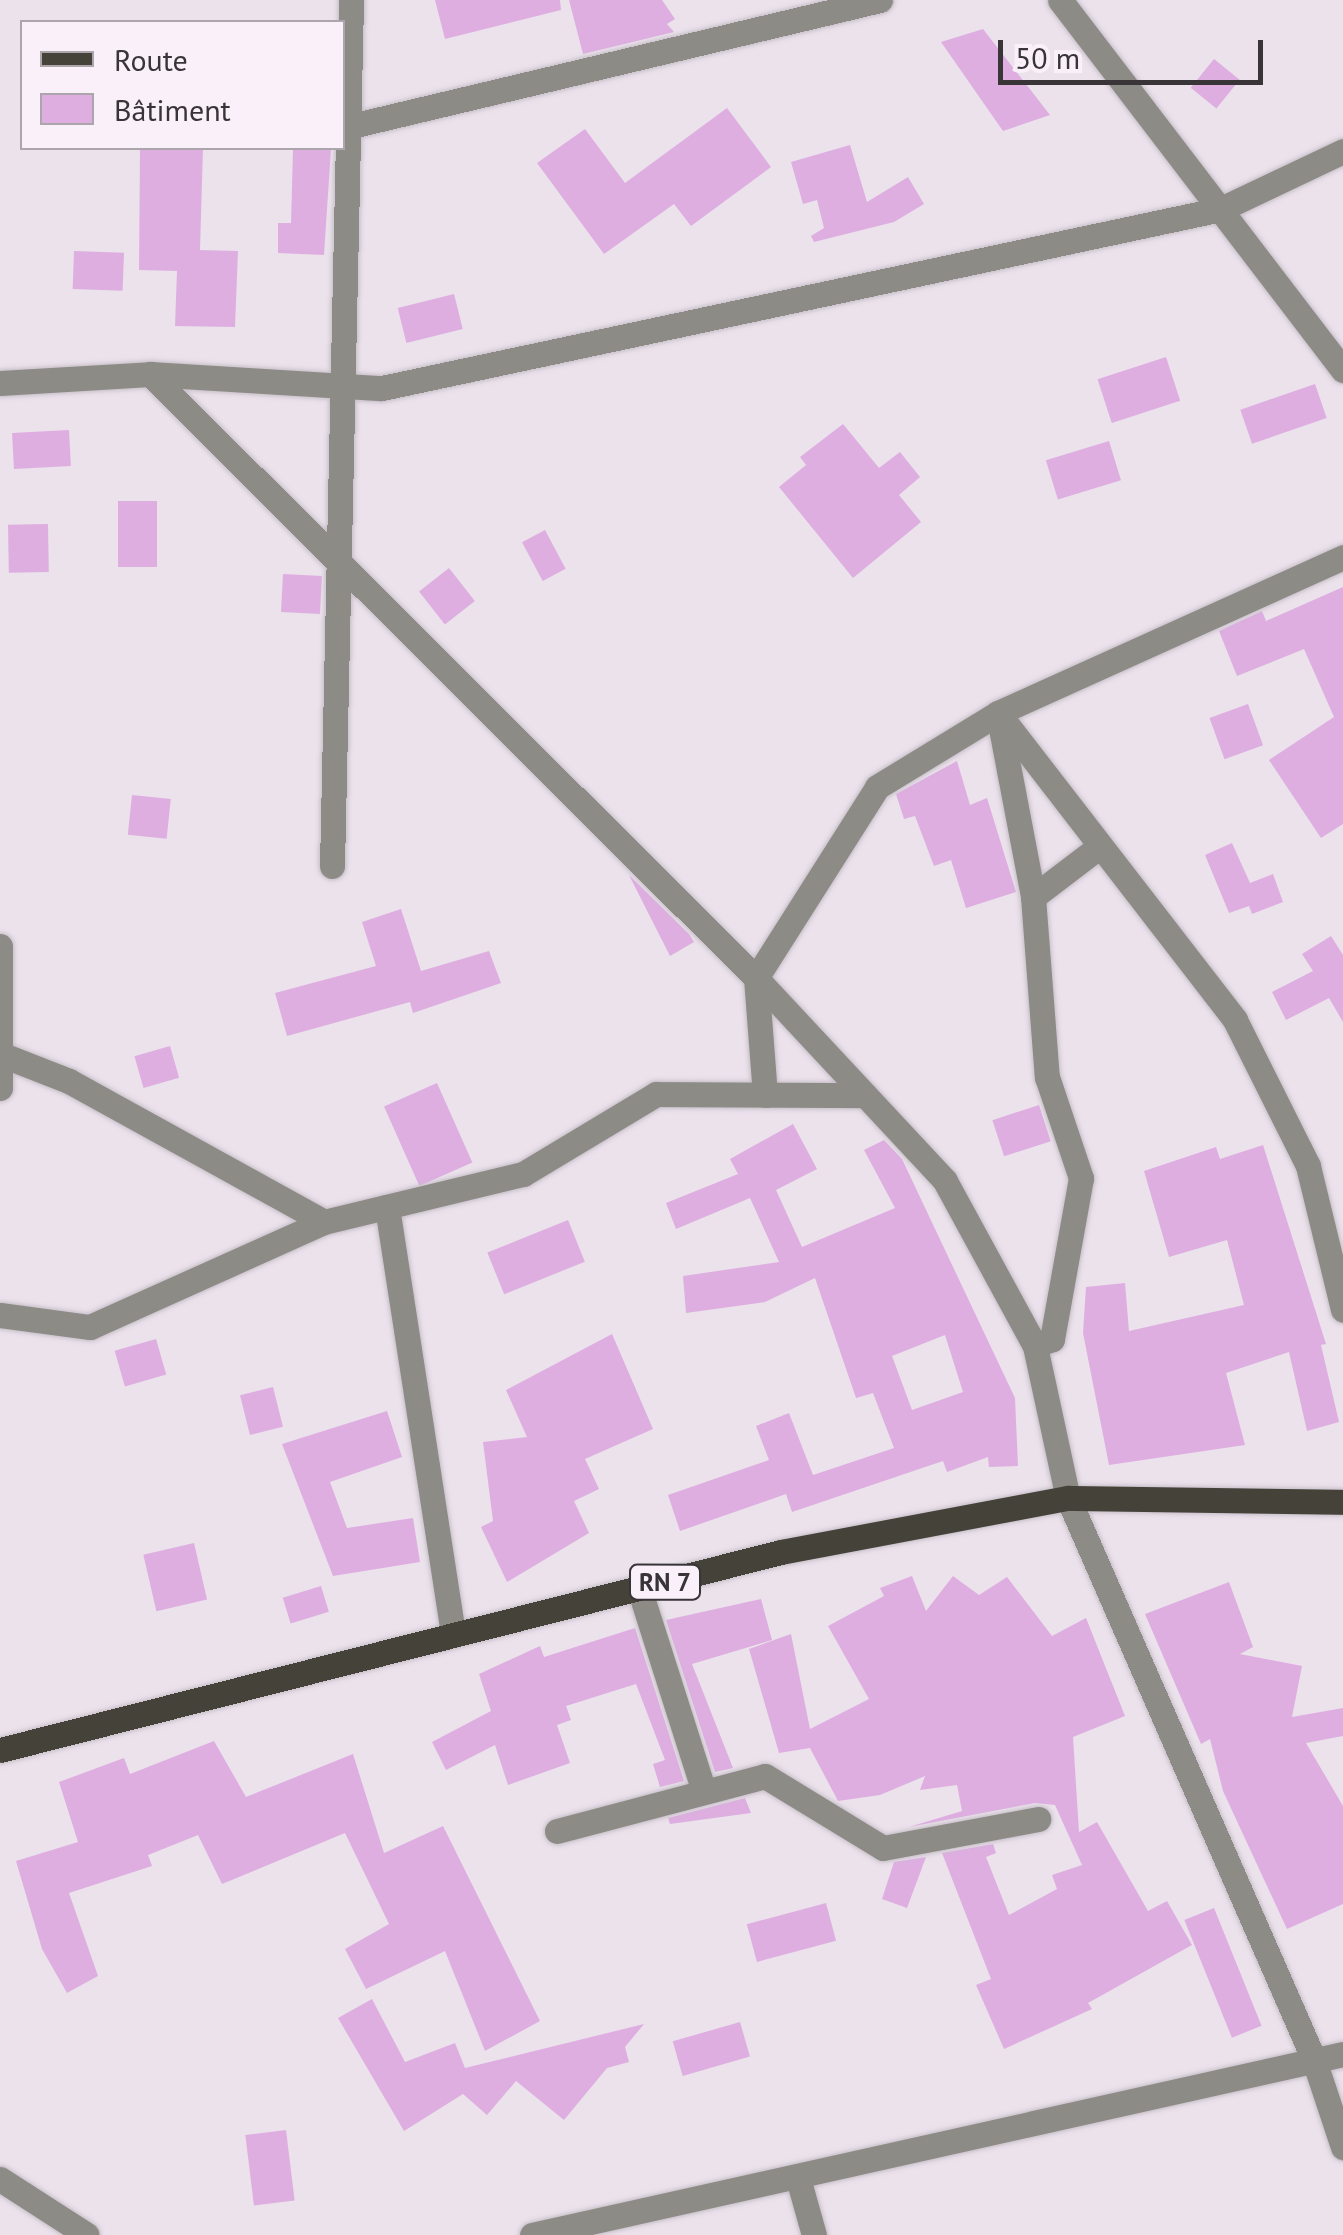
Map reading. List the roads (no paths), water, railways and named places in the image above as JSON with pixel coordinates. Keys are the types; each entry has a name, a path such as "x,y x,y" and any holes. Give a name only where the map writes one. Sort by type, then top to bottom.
{"main road":[{"name":"RN 7","path":"0,1750 781,1552 1068,1498 1343,1502"}],"street":[{"path":"332,866 350,0"},
{"path":"347,127 880,0"},
{"path":"1060,0 1343,370"},
{"path":"0,383 150,374 382,388 1221,209 1343,151"},
{"path":"150,374 756,978 945,1180 1036,1346 1068,1498 1314,2060 1343,2146"},
{"path":"765,1095 756,978 876,787 998,714 1343,558"},
{"path":"998,714 1235,1020 1308,1166 1343,1310"},
{"path":"998,714 1033,897 1047,1077 1081,1178 1052,1339 1036,1346"},
{"path":"1033,897 1100,846"},
{"path":"0,946 0,1088"},
{"path":"2,1056 69,1081 324,1222"},
{"path":"0,1315 90,1327 324,1222 523,1174 656,1094 865,1095"},
{"path":"387,1207 453,1635"},
{"path":"638,1588 703,1788"},
{"path":"557,1831 703,1788 765,1776 883,1848 1038,1819"},
{"path":"532,2235 1343,2054"},
{"path":"798,2178 814,2235"},
{"path":"0,2180 87,2235"}]}
